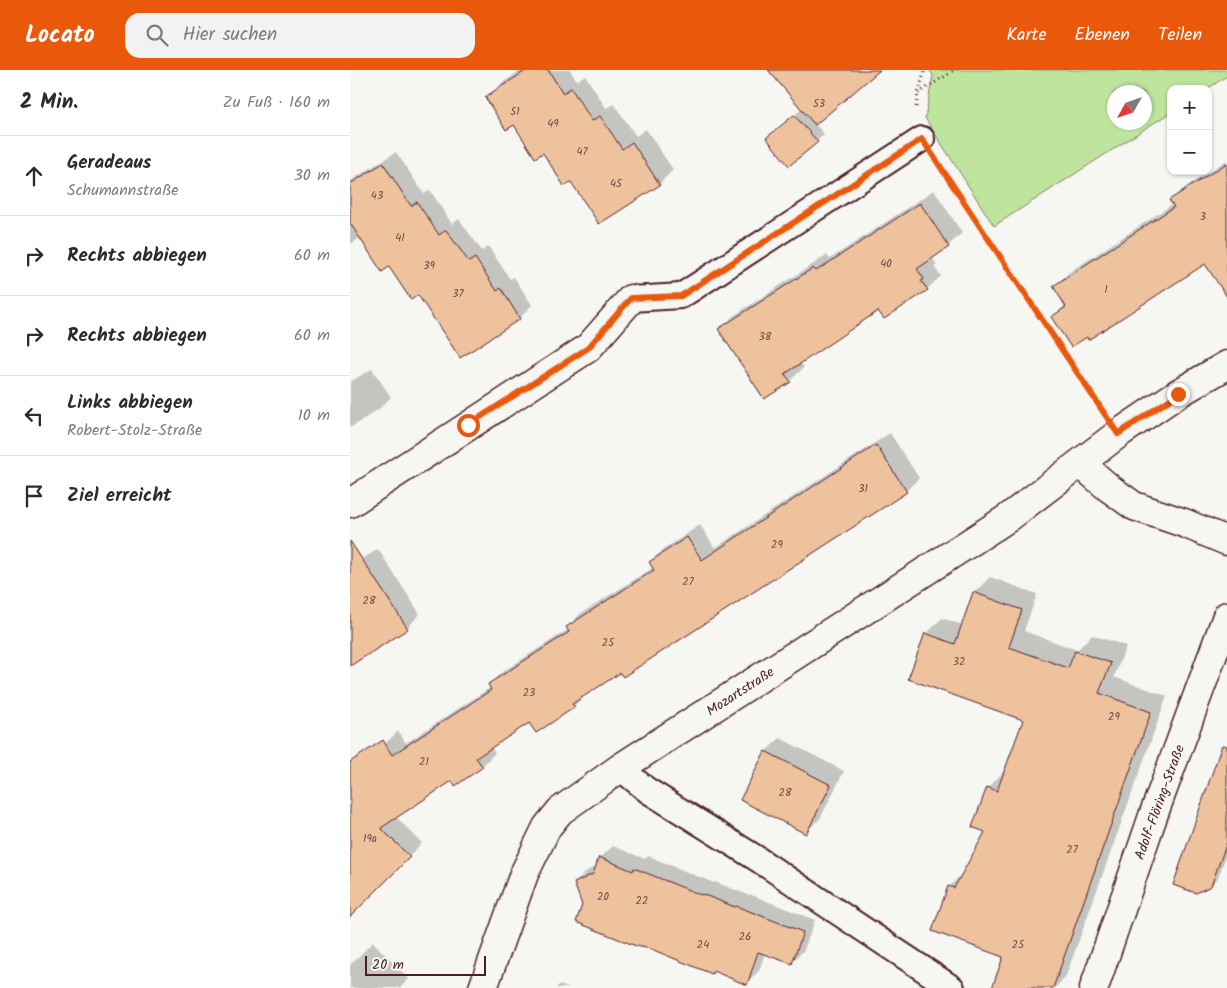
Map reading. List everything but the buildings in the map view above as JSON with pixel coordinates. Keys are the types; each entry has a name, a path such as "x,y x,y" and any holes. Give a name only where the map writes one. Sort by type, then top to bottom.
{"street":[{"path":"350,503 588,348 631,298"},
{"name":"Mozartstraße","path":"483,988 524,874 547,827 560,811 620,768 1008,518 1082,464 1118,434 1178,394 1227,365"},
{"path":"1082,464 1109,488 1134,506 1184,523 1227,542"},
{"name":"Adolf-Flöring-Straße","path":"1094,988 1153,816 1227,616"}],"lane":[{"path":"631,298 681,296 922,139"},
{"path":"620,768 647,790 756,858 952,988"}],"path":[{"path":"918,93 955,70"},
{"path":"922,139 1118,434"}],"green space":[{"path":"929,70 1227,70 1227,76 1212,86 1167,85 1167,115 1152,124 1152,85 1107,85 1107,130 1143,130 994,226 925,118 933,75"}],"route":[{"path":"468,425 588,348 631,298 681,296 922,139 1118,434 1178,394"}]}
